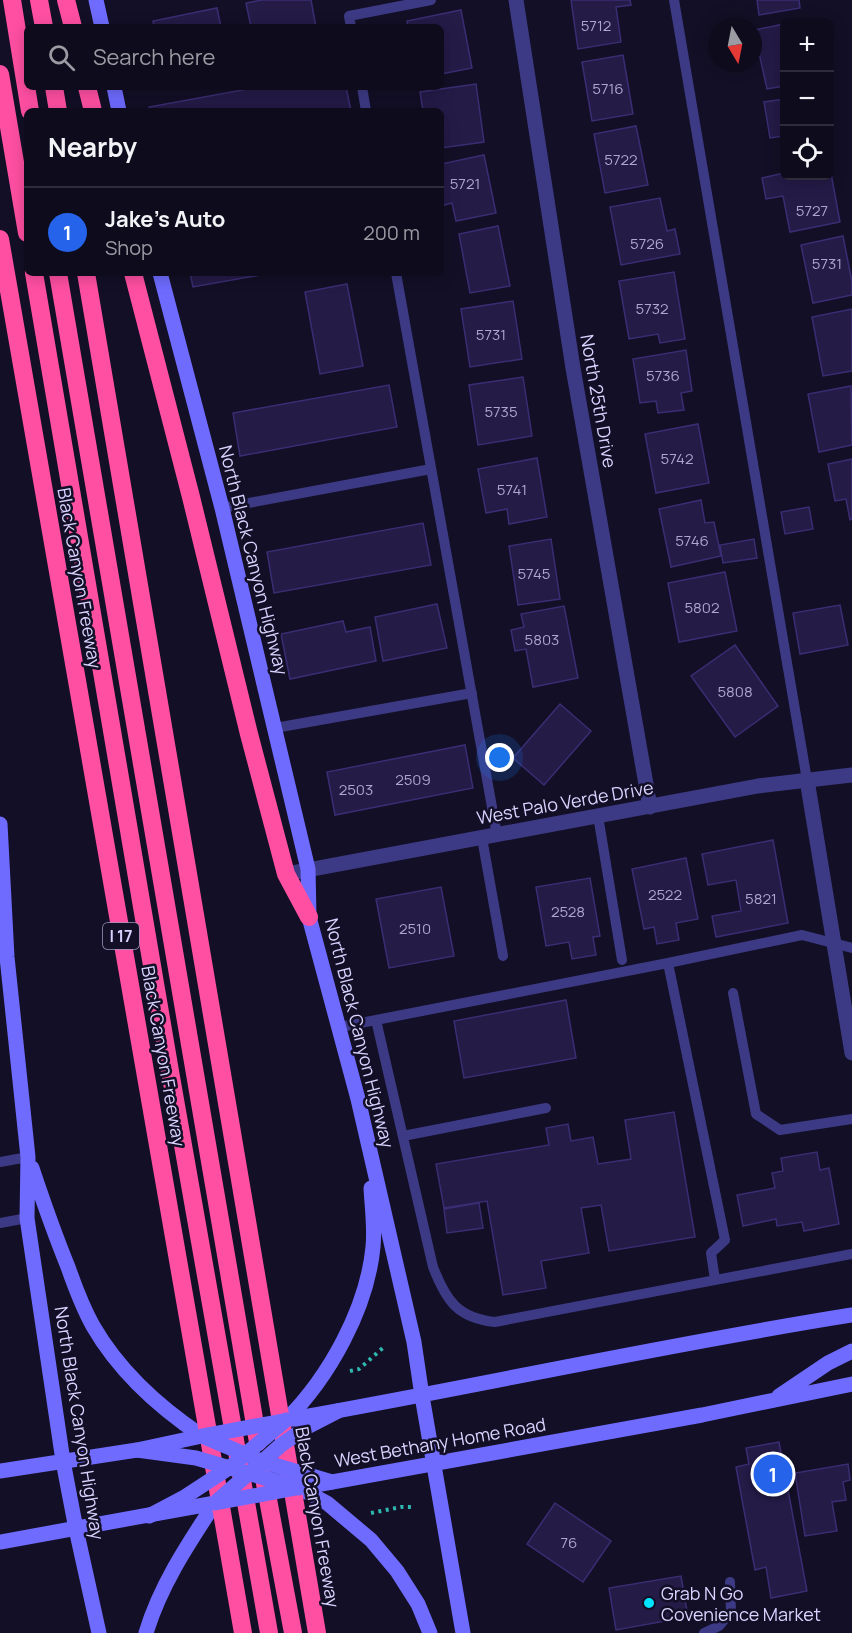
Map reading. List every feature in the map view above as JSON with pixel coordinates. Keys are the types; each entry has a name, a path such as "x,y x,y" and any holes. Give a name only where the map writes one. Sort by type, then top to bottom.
{"highway":[{"path":"12,0 24,74"},
{"path":"39,0 43,24"},
{"path":"66,0 72,24"},
{"path":"0,74 24,215"},
{"path":"27,90 30,108"},
{"path":"54,90 58,108"},
{"path":"88,90 92,108"},
{"name":"Black Canyon Freeway","path":"0,239 243,1633"},
{"path":"35,276 171,1077 269,1633"},
{"path":"59,276 243,1362 293,1633"},
{"name":"Black Canyon Freeway","path":"87,276 317,1633"},
{"path":"134,276 286,874 309,917"}],"main road":[{"path":"96,0 101,24"},
{"path":"115,90 118,108"},
{"name":"North Black Canyon Highway","path":"161,276 222,508 275,728 308,869 309,917 358,1098 414,1342 464,1633"},
{"name":"North Black Canyon Highway","path":"0,824 3,957 28,1157 27,1218 63,1461 99,1633"},
{"path":"148,1516 183,1498 229,1468 286,1420 297,1409 336,1353 354,1316 368,1278 373,1245 368,1160 358,1098"},
{"path":"28,1157 59,1245 94,1327 120,1364 143,1389 202,1437 261,1461 333,1482"},
{"path":"0,1472 137,1450 759,1330 852,1315"},
{"path":"771,1401 828,1363 852,1351"},
{"name":"West Bethany Home Road","path":"0,1542 702,1415 852,1384"},
{"path":"146,1633 150,1619 182,1555 215,1503 281,1445 307,1427 338,1411"},
{"path":"137,1450 196,1458 248,1472 299,1488 327,1503 370,1540 397,1571 418,1604 430,1633"}],"street":[{"name":"North 25th Drive","path":"516,0 573,368 650,807"},
{"name":"West Palo Verde Drive","path":"286,874 758,786 852,775"},
{"path":"807,780 850,1028 852,1053"}],"lane":[{"path":"350,24 349,16 431,0"},
{"path":"674,0 807,780"},
{"path":"362,90 366,108"},
{"path":"397,276 497,835"},
{"path":"222,508 431,469"},
{"path":"275,728 472,693"},
{"path":"598,816 622,960"},
{"path":"482,838 503,956"},
{"path":"340,1027 802,935 852,948"},
{"path":"668,963 725,1240 711,1253 715,1280"},
{"path":"733,993 756,1114 780,1130 852,1119"},
{"path":"376,1020 433,1267 439,1284 451,1302 465,1315 495,1322 852,1254"},
{"path":"403,1136 546,1108"},
{"path":"0,1162 28,1157"},
{"path":"0,1223 27,1218"},
{"path":"704,1633 720,1626 731,1612 730,1582"}],"path":[{"path":"347,1372 359,1370 385,1346"},
{"path":"371,1514 401,1507 415,1507"}],"building":[{"path":"262,0 311,0 315,24 250,24 246,3"},
{"path":"571,0 630,0 631,5 616,7 621,42 578,49"},
{"path":"757,0 799,0 800,8 759,15"},
{"path":"217,8 220,24 154,24 153,21"},
{"path":"461,10 472,68 444,73 444,24 408,24 407,21"},
{"path":"780,25 780,87 767,89 762,66 762,28"},
{"path":"623,55 633,114 592,121 582,62"},
{"path":"476,84 484,142 444,148 444,108 423,108 420,92"},
{"path":"242,90 347,90 350,108 149,108"},
{"path":"780,100 780,136 770,138 764,102"},
{"path":"636,126 648,185 605,193 594,134"},
{"path":"484,155 496,213 456,221 452,203 444,205 444,163"},
{"path":"780,174 780,180 832,180 840,222 790,232 783,196 766,199 762,178"},
{"path":"660,198 667,231 675,229 680,254 621,265 610,207"},
{"path":"498,226 510,286 470,293 459,234"},
{"path":"843,236 852,282 852,295 813,303 801,245"},
{"path":"674,272 685,339 660,343 658,334 629,339 619,281"},
{"path":"191,276 255,276 193,287"},
{"path":"347,284 363,366 320,374 305,292"},
{"path":"513,301 522,359 470,367 461,309"},
{"path":"852,309 852,371 823,376 812,317"},
{"path":"686,350 692,391 681,393 684,410 658,413 656,401 640,403 633,359"},
{"path":"523,377 532,436 478,445 469,385"},
{"path":"389,385 397,427 240,456 233,413"},
{"path":"851,386 852,445 819,452 808,394"},
{"path":"698,424 709,483 656,493 645,434"},
{"path":"537,458 547,517 509,524 507,509 486,513 478,469"},
{"path":"852,459 852,519 850,520 846,499 835,501 828,464"},
{"path":"701,500 705,523 714,522 721,556 671,567 659,509"},
{"path":"809,507 813,529 785,534 781,512"},
{"path":"423,523 431,565 274,593 267,552"},
{"path":"551,539 560,599 518,605 509,546"},
{"path":"754,539 757,558 723,563 720,545"},
{"path":"725,572 737,631 679,642 668,583"},
{"path":"437,604 447,648 383,661 375,617"},
{"path":"840,605 848,645 800,654 793,613"},
{"path":"564,606 578,678 533,687 526,649 515,651 511,630 524,627 521,614"},
{"path":"343,621 346,632 370,627 376,661 290,679 281,634"},
{"path":"735,645 778,706 735,737 691,676"},
{"path":"560,704 591,731 544,785 513,758"},
{"path":"465,745 473,788 335,815 327,772"},
{"path":"773,840 788,923 716,937 712,916 741,911 736,880 708,885 702,854"},
{"path":"686,858 698,919 676,923 679,940 657,944 654,927 644,929 632,869"},
{"path":"590,878 600,936 593,937 596,955 572,959 569,942 546,946 536,887"},
{"path":"441,887 454,956 389,968 376,899"},
{"path":"566,1000 576,1058 464,1078 454,1021"},
{"path":"674,1112 695,1237 609,1251 601,1205 581,1208 589,1253 541,1261 546,1288 503,1295 487,1201 444,1208 436,1164 549,1145 546,1128 568,1124 571,1141 593,1137 598,1164 631,1159 625,1120"},
{"path":"817,1152 820,1170 829,1168 839,1224 804,1231 802,1222 777,1226 776,1219 743,1226 737,1195 775,1188 772,1173 783,1171 781,1158"},
{"path":"479,1203 483,1228 447,1233 444,1209"},
{"path":"779,1442 807,1591 771,1598 766,1567 755,1570 736,1467 749,1464 746,1448"},
{"path":"848,1464 850,1480 843,1482 846,1500 832,1502 837,1531 805,1536 795,1473"},
{"path":"555,1503 611,1541 583,1582 527,1544"},
{"name":"Grab N Go Covenience Market","path":"681,1576 688,1617 616,1630 609,1588"}],"place":[{"name":"Jake's Auto","path":"773,1474"},
{"name":"Grab N Go Covenience Market","path":"649,1603"}]}
